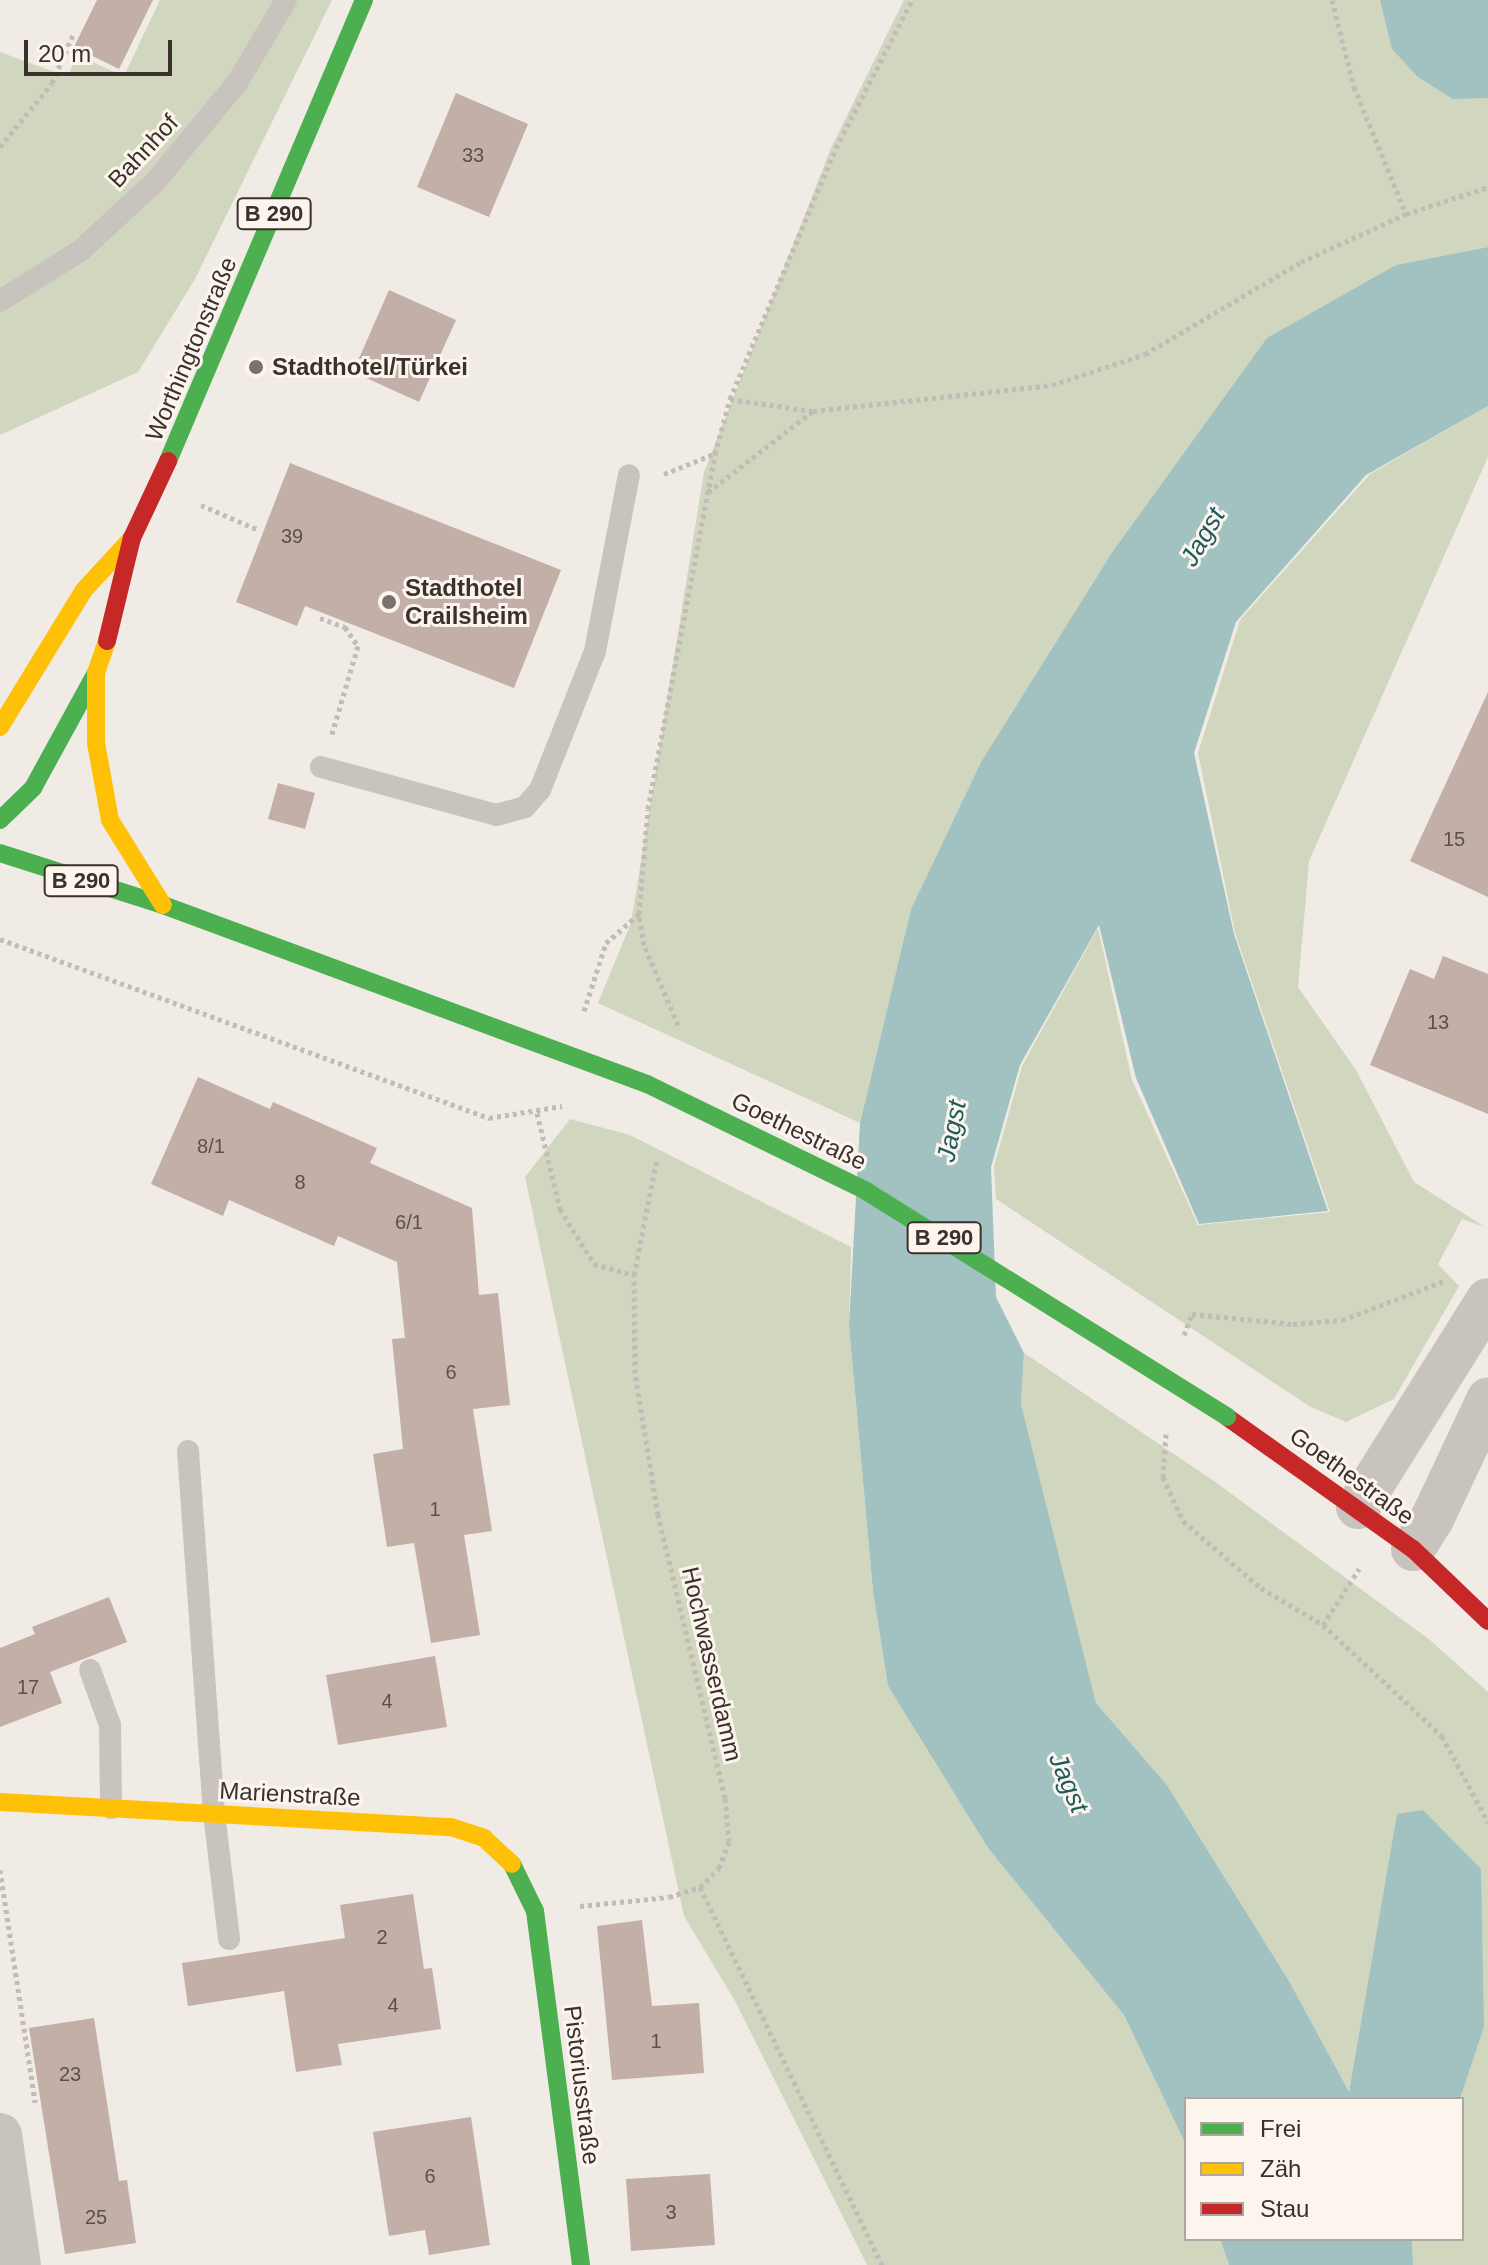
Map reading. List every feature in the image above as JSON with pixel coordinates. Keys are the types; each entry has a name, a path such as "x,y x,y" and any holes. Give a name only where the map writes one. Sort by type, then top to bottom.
{"main road":[{"name":"Worthingtonstraße","path":"0,727 84,590 132,538 158,486 364,0"},
{"name":"Worthingtonstraße","path":"0,820 33,788 96,673 120,604 132,538"},
{"name":"Worthingtonstraße","path":"96,673 97,755 110,820 163,905"},
{"name":"Goethestraße","path":"0,853 163,905 647,1084 866,1191 1227,1417 1385,1528 1488,1621"},
{"name":"Marienstraße","path":"0,1802 451,1827 484,1838 507,1854 535,1911"},
{"name":"Pistoriusstraße","path":"535,1911 581,2265"}],"street":[{"path":"1385,1528 1488,1300"},
{"path":"1385,1528 1432,1519 1488,1400"},
{"path":"1,2154 19,2265"}],"lane":[{"name":"Bahnhof","path":"0,301 80,251 155,182 237,83 286,0"},
{"path":"321,767 496,815 525,807 540,790 595,651 629,475"},
{"path":"188,1451 214,1813 229,1939"},
{"path":"90,1670 110,1725 111,1808"}],"path":[{"path":"678,1025 644,945 639,914 648,809 715,454 730,399 836,148 912,0"},
{"path":"1332,0 1354,87 1406,214"},
{"path":"0,147 52,83 73,35"},
{"path":"730,399 813,411 1052,385 1145,354 1301,262 1406,214 1488,187"},
{"path":"707,492 813,411"},
{"path":"629,475 664,474 715,454"},
{"path":"158,486 259,530"},
{"path":"320,618 345,627 358,646 321,767"},
{"path":"568,1054 606,943 639,914"},
{"path":"0,939 489,1118 537,1113 560,1209 594,1264 634,1275"},
{"name":"Hochwasserdamm","path":"657,1159 634,1275 635,1373 658,1515 725,1798 729,1842 719,1868 700,1887"},
{"path":"1323,1625 1385,1528"},
{"path":"0,1870 36,2107"},
{"path":"535,1911 669,1897 700,1887 882,2265"}],"green space":[{"path":"160,0 332,0 195,279 138,372 0,435 0,52 68,77 76,55 124,76"},
{"path":"904,0 1488,0 1488,247 1396,265 1111,554 981,762 911,909 860,1123 598,1003 631,923 704,472 831,148"},
{"path":"1488,406 1488,457 1309,861 1298,987 1356,1070 1414,1182 1485,1227 1462,1219 1438,1264 1459,1286 1394,1399 1346,1422 1309,1406 996,1199 994,1166 1022,1066 1098,928 1132,1080 1198,1225 1330,1212 1235,933 1198,753 1240,620 1370,474"},
{"path":"570,1119 630,1135 851,1247 849,1326 873,1591 888,1686 988,1848 1124,2015 1184,2141 1184,2241 1221,2241 1229,2265 867,2265 735,2001 684,1916 525,1177"},
{"path":"1024,1353 1214,1481 1430,1640 1488,1692 1488,2265 1413,2265 1412,2241 1464,2241 1464,2097 1461,2097 1484,2027 1397,1815 1349,2093 1289,1981 1167,1785 1096,1703 1021,1404"}],"water":[{"path":"1380,0 1488,0 1488,98 1453,99 1418,77 1392,49"},
{"name":"Jagst","path":"1488,247 1488,406 1366,475 1236,622 1194,753 1234,934 1328,1211 1199,1224 1136,1078 1099,925 1020,1065 991,1167 996,1297 1024,1353 1021,1404 1096,1703 1167,1785 1289,1981 1349,2092 1397,1814 1423,1810 1481,1869 1484,2027 1461,2097 1184,2097 1184,2141 1124,2015 988,1848 888,1686 873,1591 849,1326 860,1123 911,909 981,762 1111,554 1267,338 1396,265"},
{"path":"1221,2241 1412,2241 1413,2265 1229,2265"}],"building":[{"path":"97,0 153,0 119,69 74,47"},
{"path":"456,93 528,124 489,217 417,187"},
{"path":"389,290 456,320 419,402 353,372"},
{"path":"290,463 561,570 514,688 305,606 297,626 236,602"},
{"path":"1488,692 1488,897 1410,861"},
{"path":"278,783 315,793 305,829 268,819"},
{"path":"1443,956 1488,974 1488,1114 1370,1065 1410,969 1434,979"},
{"path":"198,1077 270,1109 273,1102 377,1148 370,1163 472,1208 479,1295 498,1293 510,1405 473,1409 492,1531 464,1535 480,1635 431,1643 414,1543 387,1547 373,1454 403,1449 392,1339 405,1338 397,1262 338,1236 334,1246 229,1200 223,1216 151,1184"},
{"path":"109,1597 127,1642 50,1672 62,1703 0,1727 0,1648 35,1634 32,1627"},
{"path":"435,1656 447,1727 338,1745 326,1675"},
{"path":"413,1894 424,1969 432,1968 441,2029 338,2044 342,2065 296,2072 284,1991 188,2006 182,1963 345,1938 340,1905"},
{"path":"642,1920 652,2006 699,2003 704,2073 612,2080 597,1926"},
{"path":"94,2018 119,2181 127,2180 136,2243 65,2254 29,2028"},
{"path":"471,2117 490,2245 429,2255 425,2230 389,2236 373,2132"},
{"path":"710,2174 715,2245 631,2251 626,2179"}],"traffic: fast":[{"path":"168,461 364,0"},
{"path":"0,820 33,788 96,673"},
{"path":"0,853 163,905 647,1084"},
{"path":"647,1084 866,1191 1227,1417"},
{"path":"512,1864 535,1911 581,2265"}],"traffic: slow":[{"path":"0,727 84,590 132,538"},
{"path":"107,641 96,673 96,743 110,820 163,905"},
{"path":"0,1802 451,1827 484,1838 512,1864"}],"traffic: jam":[{"path":"107,641 132,538 168,461"},
{"path":"1227,1417 1413,1549 1488,1621"}],"place":[{"name":"Stadthotel/Türkei","path":"256,367"},
{"name":"Stadthotel Crailsheim","path":"389,602"}]}
